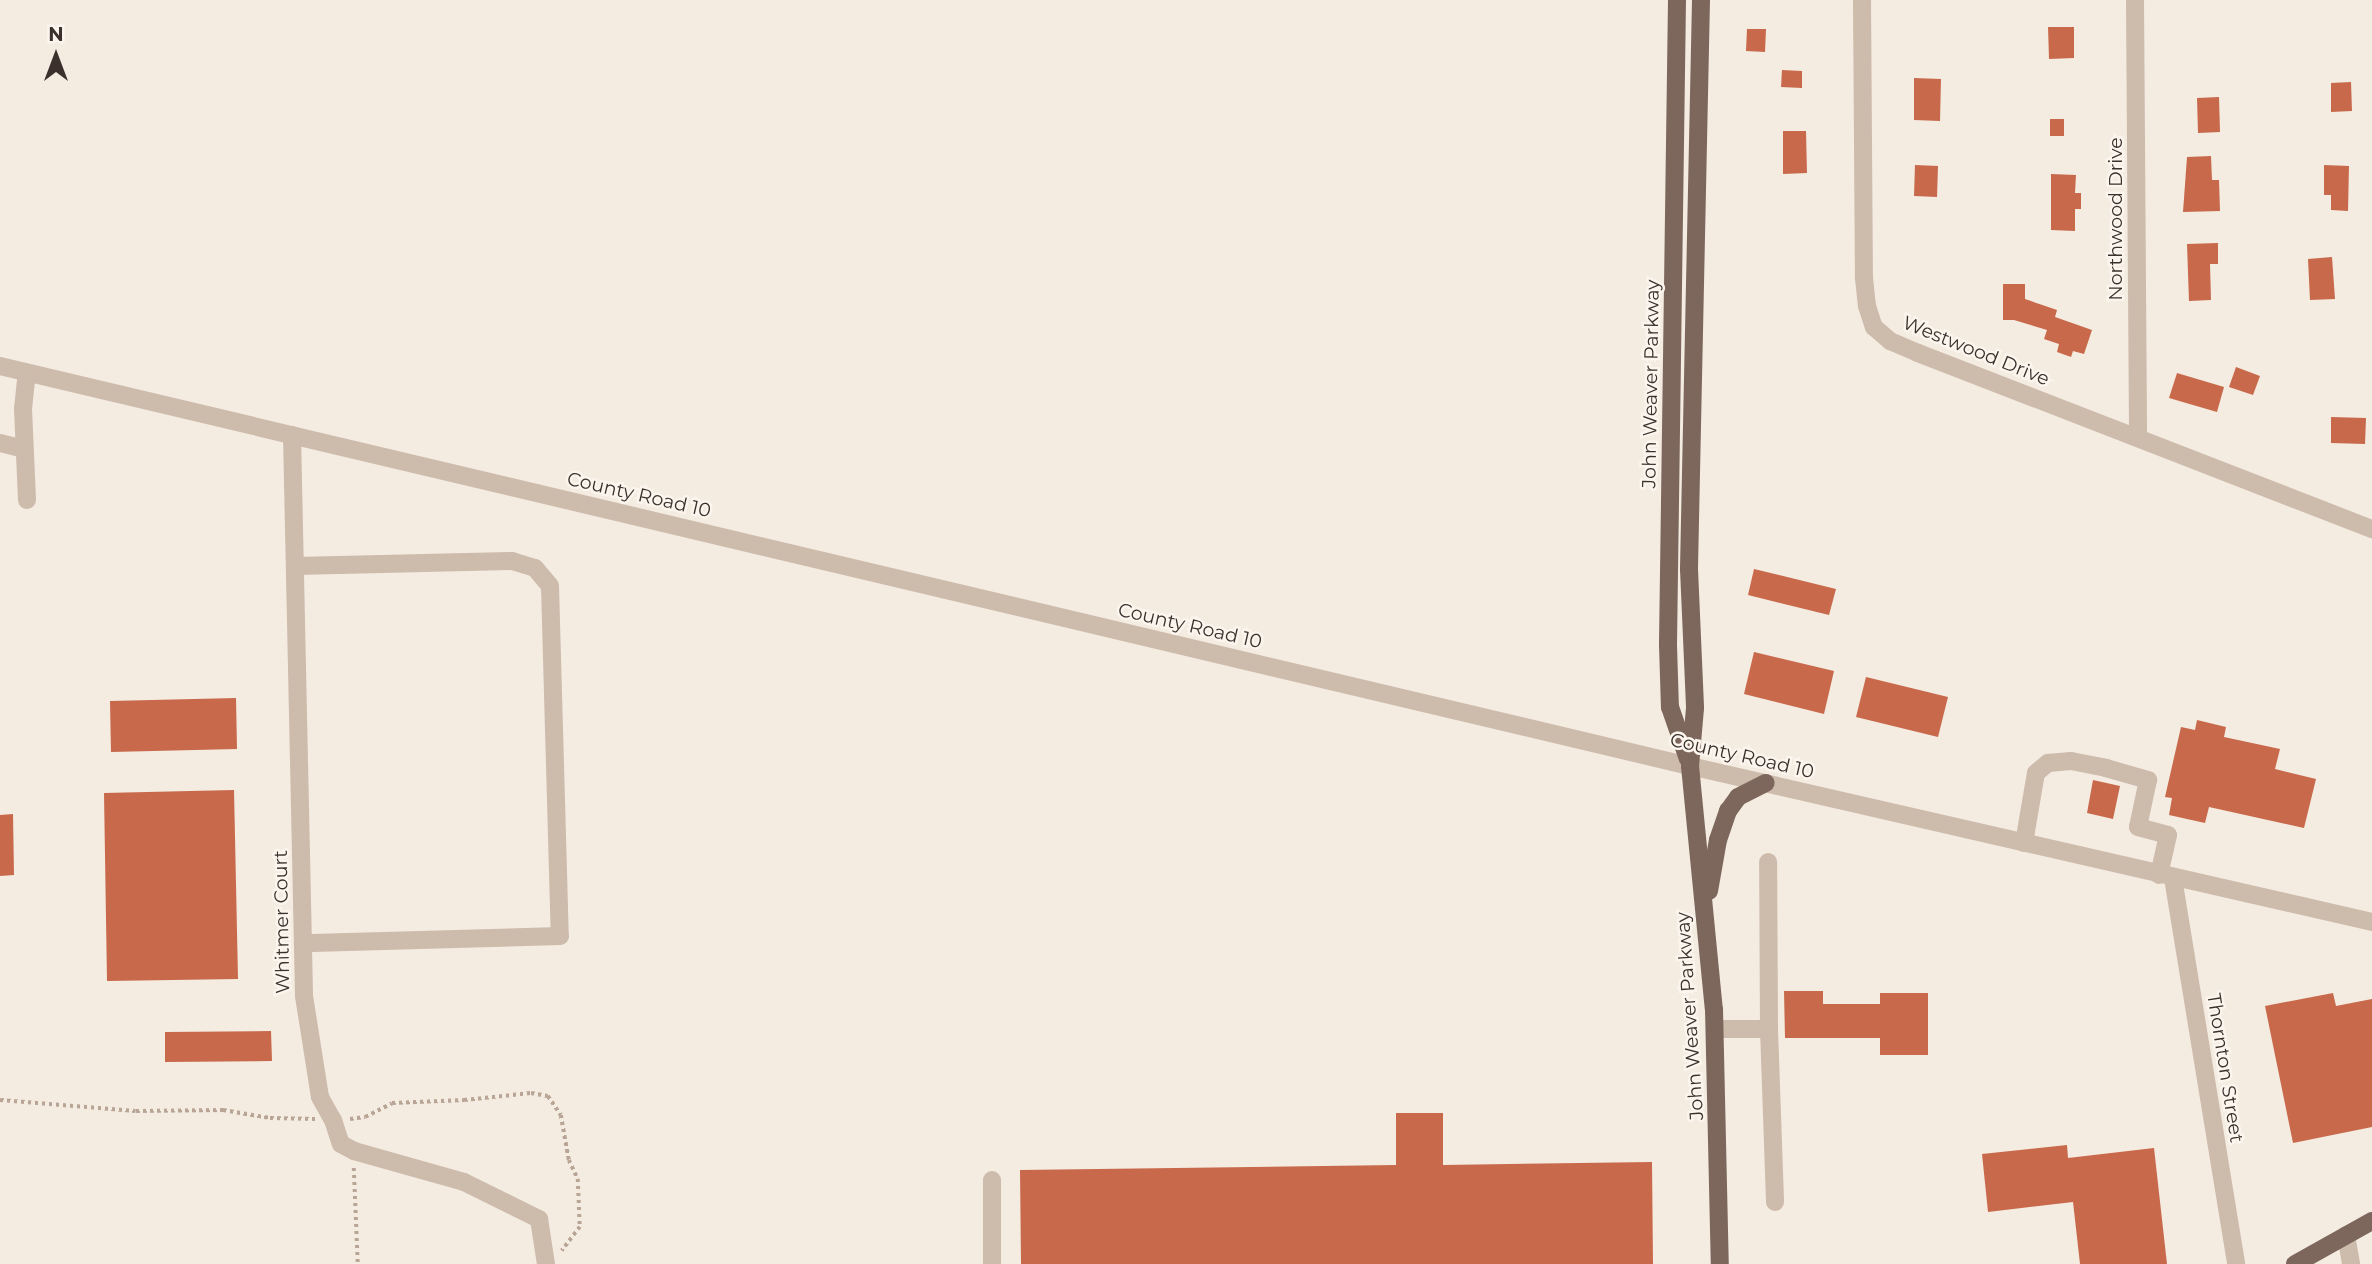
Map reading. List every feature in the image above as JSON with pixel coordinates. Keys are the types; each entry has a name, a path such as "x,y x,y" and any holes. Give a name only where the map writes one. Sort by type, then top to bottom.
{"main road":[{"name":"John Weaver Parkway","path":"1677,0 1668,646 1670,707 1690,765"},
{"name":"John Weaver Parkway","path":"1701,0 1689,569 1695,708 1690,765 1715,1029 1720,1264"},
{"path":"1706,912 1718,841 1728,811 1738,797 1766,783"},
{"path":"2295,1264 2372,1221"}],"street":[{"name":"Westwood Drive","path":"1862,0 1864,278 1867,306 1874,327 1890,341 1918,353 2372,529"},
{"name":"Northwood Drive","path":"2135,0 2138,437"},
{"name":"County Road 10","path":"0,366 2024,844 2372,922"},
{"path":"27,373 23,410 27,500"},
{"name":"Whitmer Court","path":"292,435 304,996 320,1097 333,1120 341,1144 354,1152"},
{"path":"0,443 24,449"},
{"path":"295,566 512,561 535,568 550,586 560,936 303,943"},
{"path":"2024,844 2036,773 2048,763 2071,761 2106,768 2148,780 2138,827 2168,835 2166,876"},
{"path":"1768,862 1769,1029 1775,1202"},
{"name":"Thornton Street","path":"2166,876 2236,1264"},
{"path":"1715,1029 1769,1029"},
{"path":"354,1152 464,1182 539,1219 546,1264"},
{"path":"992,1180 992,1264"},
{"path":"2346,1235 2351,1264"}],"path":[{"path":"354,1118 358,1264"}],"building":[{"path":"2048,27 2074,27 2074,58 2049,59"},
{"path":"1747,29 1766,29 1765,52 1746,51"},
{"path":"1782,70 1802,71 1802,88 1781,87"},
{"path":"1914,78 1941,79 1940,121 1914,120"},
{"path":"2351,82 2352,111 2331,112 2331,83"},
{"path":"2219,97 2220,132 2198,133 2197,98"},
{"path":"2050,119 2064,119 2064,136 2050,136"},
{"path":"1783,131 1806,131 1807,173 1783,174"},
{"path":"2211,156 2212,180 2219,180 2220,211 2183,212 2187,157"},
{"path":"1915,165 1938,166 1937,197 1914,196"},
{"path":"2324,165 2349,166 2348,211 2331,210 2331,195 2324,195"},
{"path":"2051,174 2076,175 2075,193 2081,193 2081,209 2075,209 2075,231 2051,230"},
{"path":"2218,243 2218,264 2210,264 2211,300 2189,301 2187,244"},
{"path":"2332,257 2335,299 2310,300 2308,259"},
{"path":"2003,284 2025,284 2025,299 2057,310 2055,317 2092,330 2084,354 2073,351 2071,357 2057,352 2059,344 2044,339 2047,330 2014,320 2003,320"},
{"path":"2236,367 2260,376 2253,395 2229,387"},
{"path":"2177,373 2224,387 2217,412 2169,398"},
{"path":"2331,417 2366,418 2365,444 2331,443"},
{"path":"1754,569 1836,589 1829,615 1748,595"},
{"path":"1754,652 1834,671 1824,714 1744,694"},
{"path":"1866,677 1948,697 1938,737 1856,717"},
{"path":"236,698 237,749 111,752 110,701"},
{"path":"2197,720 2226,727 2224,737 2280,749 2275,769 2316,779 2304,828 2209,807 2205,823 2169,815 2172,798 2165,797 2181,727 2195,730"},
{"path":"2093,780 2120,786 2113,819 2087,813"},
{"path":"234,790 238,979 107,981 104,793"},
{"path":"13,814 14,875 0,876 0,815"},
{"path":"1784,991 1823,991 1823,1004 1880,1004 1880,993 1928,993 1928,1055 1880,1055 1880,1038 1785,1038"},
{"path":"2333,993 2336,1006 2372,999 2372,1127 2293,1143 2265,1006"},
{"path":"271,1031 272,1061 165,1062 165,1032"},
{"path":"1396,1113 1443,1113 1443,1165 1652,1162 1653,1264 1021,1264 1020,1170 1396,1165"},
{"path":"2067,1145 2068,1158 2154,1148 2167,1264 2080,1264 2073,1202 1988,1212 1982,1154"}]}
